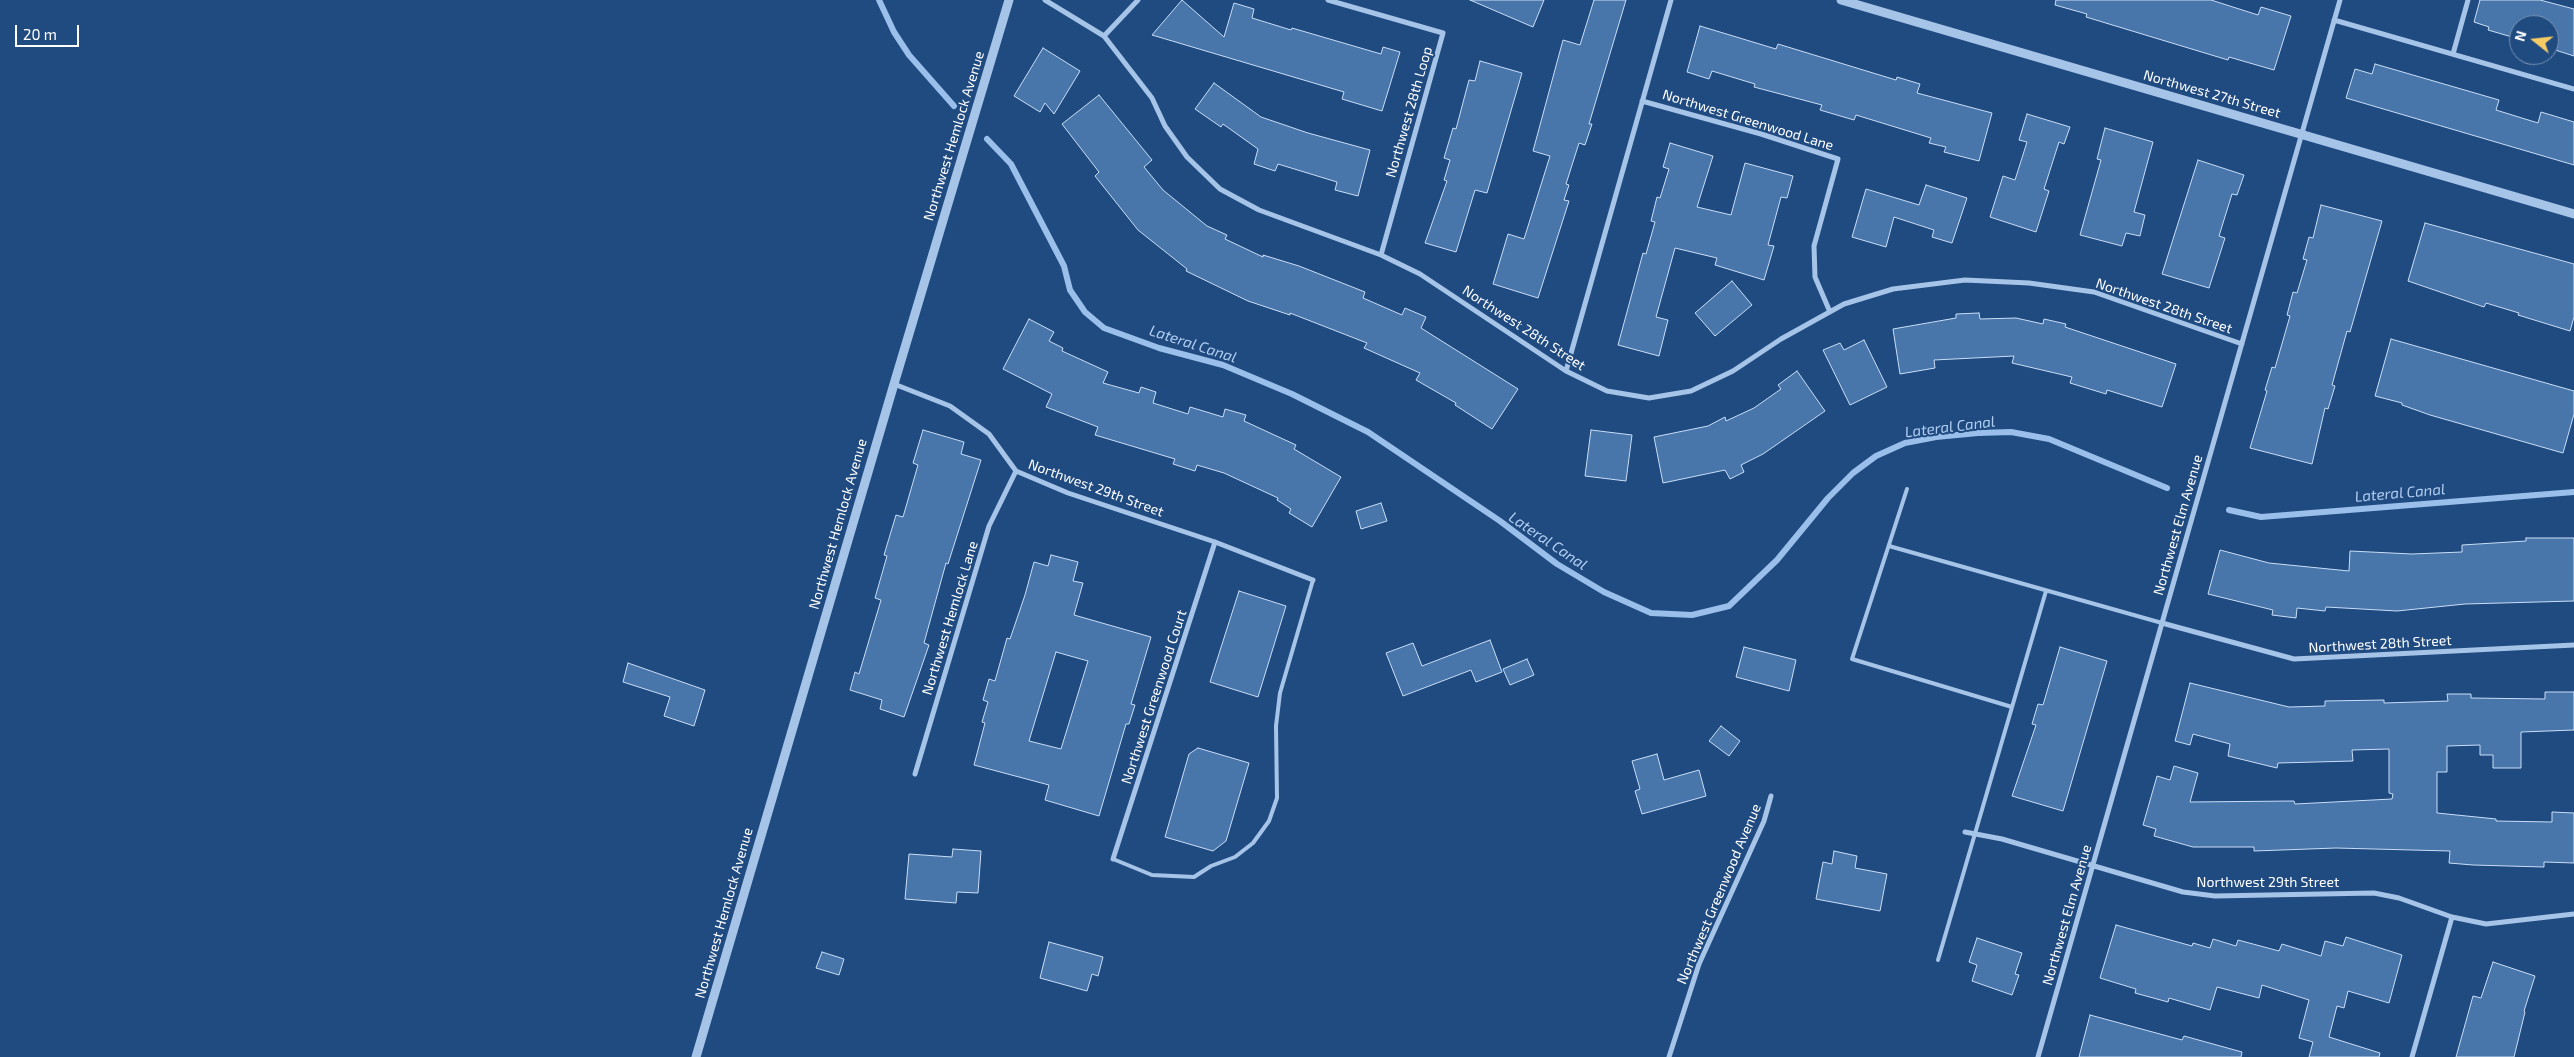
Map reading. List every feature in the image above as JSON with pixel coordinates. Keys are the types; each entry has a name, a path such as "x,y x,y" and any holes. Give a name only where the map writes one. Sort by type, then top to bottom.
{"street":[{"name":"Northwest Hemlock Avenue","path":"696,1057 1009,0"},
{"name":"Northwest 28th Street","path":"1045,0 1104,36 1152,98 1165,126 1187,157 1220,189 1259,210 1381,255 1420,274 1566,372 1607,391 1650,398 1692,391 1733,371 1781,339 1844,304 1893,289 1965,280 2029,283 2094,292 2242,344"},
{"path":"1104,36 1138,0"},
{"name":"Northwest 28th Loop","path":"1328,0 1443,33 1381,255"},
{"path":"1566,372 1671,0"},
{"name":"Northwest 27th Street","path":"1841,0 2574,214"},
{"name":"Northwest Elm Avenue","path":"2038,1057 2340,0"},
{"path":"2453,54 2468,0"},
{"path":"2334,20 2574,89"},
{"name":"Northwest Greenwood Lane","path":"1642,100 1761,134 1838,159 1814,246 1815,277 1830,312"},
{"name":"Northwest 29th Street","path":"894,384 950,406 989,434 1016,471 1068,492 1215,542 1313,580"},
{"name":"Northwest Hemlock Lane","path":"915,774 989,526 1016,471"},
{"name":"Northwest Greenwood Court","path":"1113,858 1215,542"},
{"name":"Northwest 28th Street","path":"2162,623 2294,659 2574,645"},
{"name":"Northwest Greenwood Avenue","path":"1669,1057 1699,964 1764,821 1771,796"},
{"name":"Northwest 29th Street","path":"1965,832 1975,833 2093,865 2153,885 2183,892 2215,896 2374,893 2399,898 2452,917 2486,924 2574,914"},
{"path":"2412,1057 2452,917"}],"lane":[{"path":"1907,489 1852,659 2012,707"},
{"path":"1888,546 2162,623"},
{"path":"1113,858 1152,875 1194,877 1211,866 1235,856 1253,843 1269,821 1277,798 1276,726 1280,693 1313,580"},
{"path":"1938,960 2046,591"}],"building":[{"path":"1182,0 1224,37 1234,3 1254,9 1252,18 1291,30 1292,28 1381,54 1383,47 1400,52 1382,111 1342,99 1344,92 1152,35"},
{"path":"1470,0 1544,0 1533,27"},
{"path":"1594,0 1626,0 1589,124 1592,124 1585,145 1579,143 1566,184 1569,185 1564,200 1569,201 1538,298 1493,284 1508,234 1524,239 1550,156 1533,151 1563,40 1580,45"},
{"path":"2056,0 2211,0 2258,15 2261,7 2291,16 2274,70 2229,57 2228,60 2086,17 2087,14 2055,5"},
{"path":"2480,0 2540,0 2574,9 2574,56 2559,51 2559,15 2509,15 2509,36 2488,30 2489,27 2474,22"},
{"path":"1700,26 1776,49 1778,44 1896,80 1897,77 1920,84 1917,93 1992,113 1979,161 1944,152 1946,147 1929,143 1931,138 1856,115 1854,120 1820,110 1822,105 1754,87 1755,84 1712,71 1709,79 1687,72"},
{"path":"1043,48 1080,71 1054,114 1045,103 1040,112 1014,96"},
{"path":"1480,61 1522,73 1487,193 1475,190 1456,252 1425,243 1447,181 1444,180 1450,160 1444,158 1453,128 1456,129 1469,80 1475,81"},
{"path":"2375,64 2499,100 2496,110 2538,123 2541,112 2574,122 2574,165 2346,98 2355,69 2372,74"},
{"path":"1214,83 1261,117 1308,133 1370,150 1358,196 1335,190 1337,182 1278,164 1275,171 1254,164 1258,149 1223,124 1221,127 1195,109"},
{"path":"1099,95 1152,160 1144,167 1163,190 1207,226 1227,235 1225,239 1263,257 1263,255 1299,266 1365,292 1363,298 1402,315 1405,308 1426,317 1421,328 1518,389 1492,429 1455,405 1456,403 1416,380 1420,373 1364,348 1367,343 1290,313 1290,315 1248,301 1186,271 1187,269 1138,230 1095,176 1099,172 1062,124"},
{"path":"2027,114 2070,127 2064,144 2059,142 2044,189 2049,191 2036,232 1990,217 2003,176 2015,180 2027,142 2019,140"},
{"path":"2105,128 2153,142 2134,212 2145,215 2140,236 2126,233 2122,246 2080,235 2101,160 2097,159"},
{"path":"1670,143 1713,156 1697,207 1731,215 1745,163 1793,176 1787,198 1781,197 1768,245 1774,246 1764,280 1715,265 1717,258 1675,248 1656,317 1668,320 1659,356 1618,345 1643,253 1646,254 1655,222 1651,221 1657,197 1660,198 1669,169 1663,167"},
{"path":"2198,160 2244,175 2237,195 2232,194 2219,236 2225,238 2209,288 2162,274"},
{"path":"1926,185 1967,198 1952,243 1932,237 1934,230 1894,217 1886,247 1852,237 1866,189 1919,205"},
{"path":"2321,205 2382,221 2350,332 2347,331 2332,385 2335,386 2328,409 2325,408 2312,464 2250,448 2267,391 2265,390 2272,367 2275,368 2290,316 2287,315 2293,292 2297,293 2307,260 2303,259 2309,237 2313,238"},
{"path":"2425,223 2574,264 2574,317 2570,331 2486,303 2484,307 2408,281"},
{"path":"1732,281 1752,305 1715,336 1695,313"},
{"path":"1979,313 1980,319 2016,318 2043,324 2044,319 2066,324 2065,327 2176,364 2162,407 2107,390 2106,394 2070,383 2072,377 2012,363 2014,356 1934,360 1935,368 1900,374 1893,329 1956,318 1956,314"},
{"path":"1029,319 1054,332 1049,341 1063,348 1062,351 1108,372 1103,383 1139,393 1141,387 1156,392 1153,403 1188,414 1190,407 1223,417 1225,409 1246,415 1244,421 1296,445 1294,449 1341,477 1312,527 1289,513 1291,509 1277,500 1278,498 1224,473 1197,465 1195,471 1173,464 1175,459 1095,435 1098,427 1046,407 1052,394 1003,369"},
{"path":"2391,339 2574,391 2574,414 2563,453 2430,415 2402,405 2402,403 2375,396"},
{"path":"1864,340 1887,387 1850,405 1823,350 1840,343 1844,350"},
{"path":"1797,371 1825,411 1763,454 1741,465 1744,472 1730,479 1725,470 1663,483 1654,437 1708,426 1725,417 1726,421 1754,408 1781,389 1778,385"},
{"path":"923,430 964,442 961,454 981,460 948,564 946,563 924,643 929,645 904,717 880,709 882,700 850,690 855,672 859,674 881,600 875,598 887,556 884,555 896,515 903,517 918,465 913,463"},
{"path":"1591,430 1632,435 1626,481 1585,476"},
{"path":"1381,503 1387,521 1361,529 1356,511"},
{"path":"2526,538 2574,538 2574,601 2465,604 2397,611 2326,607 2325,611 2297,608 2296,618 2272,615 2273,610 2208,594 2220,550 2269,563 2349,571 2350,551 2412,554 2462,552 2462,545 2526,541"},
{"path":"1051,555 1078,562 1073,581 1083,583 1074,615 1151,637 1131,704 1135,705 1129,724 1126,724 1099,816 1045,800 1049,785 974,765 985,723 982,722 988,702 983,700 989,679 995,681 1007,638 1010,639 1034,562 1048,566","holes":["1056,652 1088,661 1061,749 1029,741"]},
{"path":"1239,591 1286,606 1258,697 1210,682"},
{"path":"1490,640 1502,672 1476,682 1471,670 1403,696 1386,653 1413,643 1422,666"},
{"path":"1744,647 1796,660 1789,691 1736,677"},
{"path":"2060,647 2107,661 2063,811 2012,796 2036,725 2032,724 2038,704 2043,705"},
{"path":"1527,659 1534,675 1510,685 1503,669"},
{"path":"628,663 705,690 694,726 664,716 670,697 623,682"},
{"path":"2190,683 2289,707 2325,706 2325,701 2384,700 2384,703 2448,701 2447,694 2471,694 2471,698 2545,699 2545,692 2574,692 2574,730 2521,732 2521,768 2493,768 2493,755 2480,755 2480,745 2447,746 2447,772 2437,772 2437,813 2496,819 2496,821 2552,822 2552,812 2574,813 2574,863 2544,862 2544,867 2449,863 2450,851 2336,848 2254,851 2254,847 2193,847 2154,836 2156,829 2143,825 2157,776 2170,780 2174,766 2198,773 2190,802 2294,801 2295,804 2392,799 2393,794 2389,793 2389,749 2352,750 2353,761 2278,763 2277,768 2228,756 2230,744 2193,734 2190,745 2175,741"},
{"path":"1721,726 1740,741 1729,756 1709,741"},
{"path":"1198,748 1249,763 1226,841 1213,851 1165,837 1189,754"},
{"path":"1657,754 1664,780 1699,770 1706,796 1642,814 1635,791 1640,789 1632,761"},
{"path":"953,849 981,851 978,893 957,892 956,903 905,899 909,854 952,857"},
{"path":"1834,851 1857,856 1855,868 1887,874 1880,911 1816,899 1823,862 1832,864"},
{"path":"2116,925 2192,946 2193,943 2210,948 2213,939 2236,946 2238,940 2279,951 2282,944 2321,956 2325,941 2343,946 2346,937 2402,955 2389,1003 2348,991 2344,1008 2337,1006 2329,1037 2380,1053 2379,1057 2309,1057 2313,1042 2299,1038 2309,1000 2262,985 2259,998 2217,987 2210,1010 2169,998 2168,1002 2135,993 2136,989 2100,978"},
{"path":"1977,938 2022,953 2015,974 2019,975 2012,995 1972,981 1977,965 1969,962"},
{"path":"1049,942 1103,957 1098,976 1092,974 1087,991 1040,978"},
{"path":"822,952 844,959 839,975 816,968"},
{"path":"2493,962 2535,976 2524,1011 2514,1057 2456,1057 2473,996 2481,998"},
{"path":"2090,1015 2182,1040 2184,1036 2242,1052 2241,1057 2079,1057"}],"waterway":[{"name":"Lateral Canal","path":"879,0 894,32 909,55 954,106"},
{"name":"Lateral Canal","path":"987,139 1011,164 1064,266 1070,290 1085,312 1104,328 1159,348 1223,365 1292,394 1368,432 1500,521 1557,564 1604,592 1651,613 1692,615 1729,606 1777,560 1828,498 1853,473 1876,456 1905,443 1936,437 2011,432 2049,439 2167,488"},
{"name":"Lateral Canal","path":"2229,510 2261,517 2574,492"}]}
